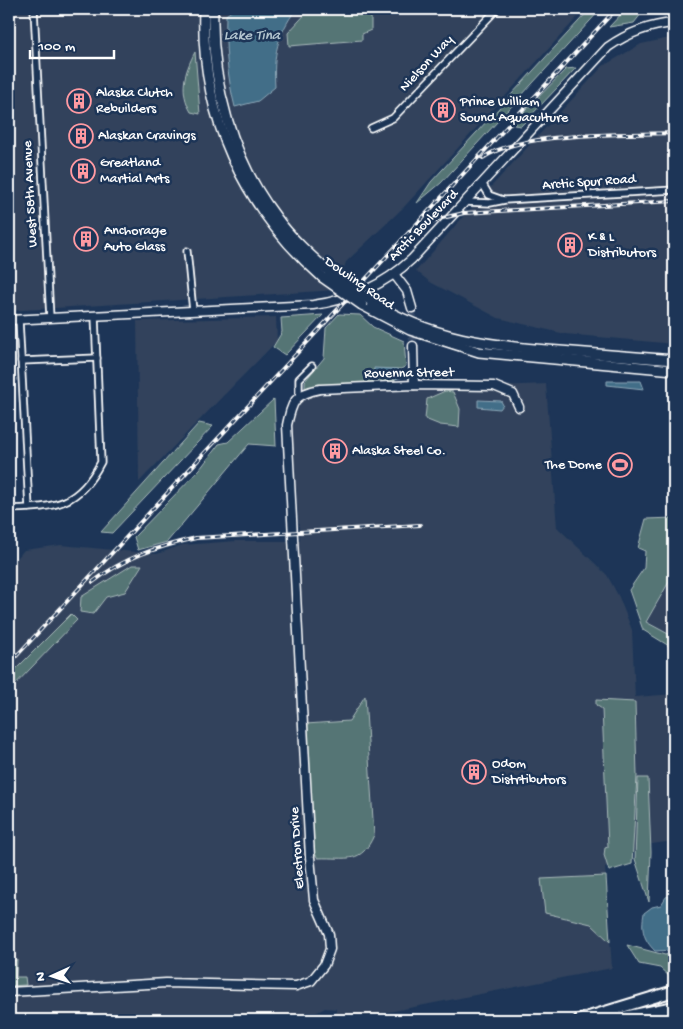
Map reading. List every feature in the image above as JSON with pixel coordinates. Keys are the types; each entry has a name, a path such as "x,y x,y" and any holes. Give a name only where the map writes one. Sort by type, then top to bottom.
{"highway":[{"path":"579,1020 640,1004 674,991"},
{"path":"609,1020 674,1007"}],"main road":[{"name":"Dowling Road","path":"204,9 204,46 209,84 220,124 235,164 253,198 277,232 362,305 402,327 479,352 674,370"},
{"name":"Dowling Road","path":"213,9 213,43 218,85 224,110 242,158 276,217 326,275 416,325 460,339 517,348 674,360"}],"street":[{"name":"West 58th Avenue","path":"34,9 50,318"},
{"name":"Nielson Way","path":"371,128 393,118 497,9"},
{"name":"Arctic Boulevard","path":"9,320 313,305 339,301 378,285 412,259 608,47 622,37 654,25 674,23"},
{"path":"482,183 488,195 505,200"},
{"name":"Arctic Spur Road","path":"465,202 490,203 505,200 674,190"},
{"path":"187,251 193,311"},
{"path":"394,274 407,291 412,308"},
{"path":"9,509 54,506 79,494 92,481 101,462 95,316"},
{"path":"18,320 28,508"},
{"path":"413,346 414,385"},
{"path":"21,361 97,358"},
{"path":"300,397 299,380 312,366"},
{"name":"Rovenna Street","path":"292,402 306,392 320,389 414,385 494,386 513,394 519,407"},
{"name":"Electron Drive","path":"9,992 166,983 296,986 311,981 324,965 330,949 329,934 314,900 310,857 287,425 292,402"}],"shaded area":[{"path":"9,9 585,9 404,207 346,262 337,290 9,311"},
{"path":"648,9 674,9 674,15 640,17"},
{"path":"674,37 674,344 565,334 498,318 430,282 416,271 461,219 603,66 641,44"},
{"path":"276,317 277,341 139,482 137,321"},
{"path":"546,384 557,527 607,575 619,597 632,630 635,697 674,694 674,841 652,844 605,867 612,968 348,1020 336,1020 336,1009 325,1008 303,1020 9,1020 9,568 24,550 61,545 157,554 182,545 236,541 300,541 292,431 294,408 299,400 307,396 352,392"},
{"path":"674,573 674,637 646,622"}],"green space":[{"path":"310,9 371,9 371,30 362,34 362,40 289,46 288,33"},
{"path":"590,9 601,9 441,183 417,203 431,182"},
{"path":"626,9 645,9 634,23 609,27"},
{"path":"195,52 200,114 191,112 184,89 188,67"},
{"path":"576,68 521,126 514,125 522,114 566,69"},
{"path":"339,314 360,315 373,327 404,341 406,366 401,369 374,369 374,375 395,379 395,383 305,389 305,381 324,358 326,328"},
{"path":"323,315 285,355 273,347 282,332 281,318"},
{"path":"445,391 453,392 460,409 459,427 440,425 425,419 427,399"},
{"path":"274,399 276,446 249,444 167,542 138,550 134,537 200,469 219,444 228,442"},
{"path":"199,423 213,426 112,533 101,532"},
{"path":"674,518 674,573 646,622 674,637 674,649 643,630 629,590 644,568 645,551 638,548 646,519"},
{"path":"132,565 142,565 125,592 106,597 93,614 80,612 81,597"},
{"path":"71,614 77,620 9,691 9,676"},
{"path":"365,696 374,835 369,845 358,855 345,858 318,858 312,850 306,724 349,721"},
{"path":"596,700 635,702 637,776 632,864 609,871 604,855 605,848 608,847 602,709 596,705"},
{"path":"638,778 648,778 651,852 649,902 635,859"},
{"path":"606,876 610,942 591,924 545,913 541,879"},
{"path":"627,945 665,955 674,953 674,976 669,976 660,968 639,964"},
{"path":"17,960 16,977 25,977 26,985 9,986 11,961"}],"water":[{"name":"Lake Tina","path":"234,9 296,9 280,37 275,65 275,87 258,101 235,107 228,73 226,39 226,15"},
{"path":"374,368 397,369 401,372 402,377 395,379 374,375"},
{"path":"607,381 641,381 644,389 607,385"},
{"path":"478,400 501,401 503,405 500,409 478,407"},
{"path":"674,895 674,950 655,951 644,934 644,913 652,907 661,905 666,897"}],"tunnel":[{"path":"412,308 413,346"}],"railway":[{"path":"9,664 616,9"},
{"path":"483,158 500,149 547,139 575,136 674,133"},
{"path":"416,230 438,219 464,213 674,201"},
{"path":"93,582 129,559 168,545 196,538 420,525"}],"place":[{"name":"Alaska Clutch Rebuilders","path":"79,101"},
{"name":"Prince William Sound Aquaculture","path":"443,110"},
{"name":"Alaskan Cravings","path":"81,136"},
{"name":"Greatland Martial Arts","path":"83,171"},
{"name":"Anchorage Auto Glass","path":"86,239"},
{"name":"K & L Distributors","path":"570,245"},
{"name":"Alaska Steel Co.","path":"335,451"},
{"name":"The Dome","path":"620,465"},
{"name":"Odom Distrtibutors","path":"474,772"}]}
